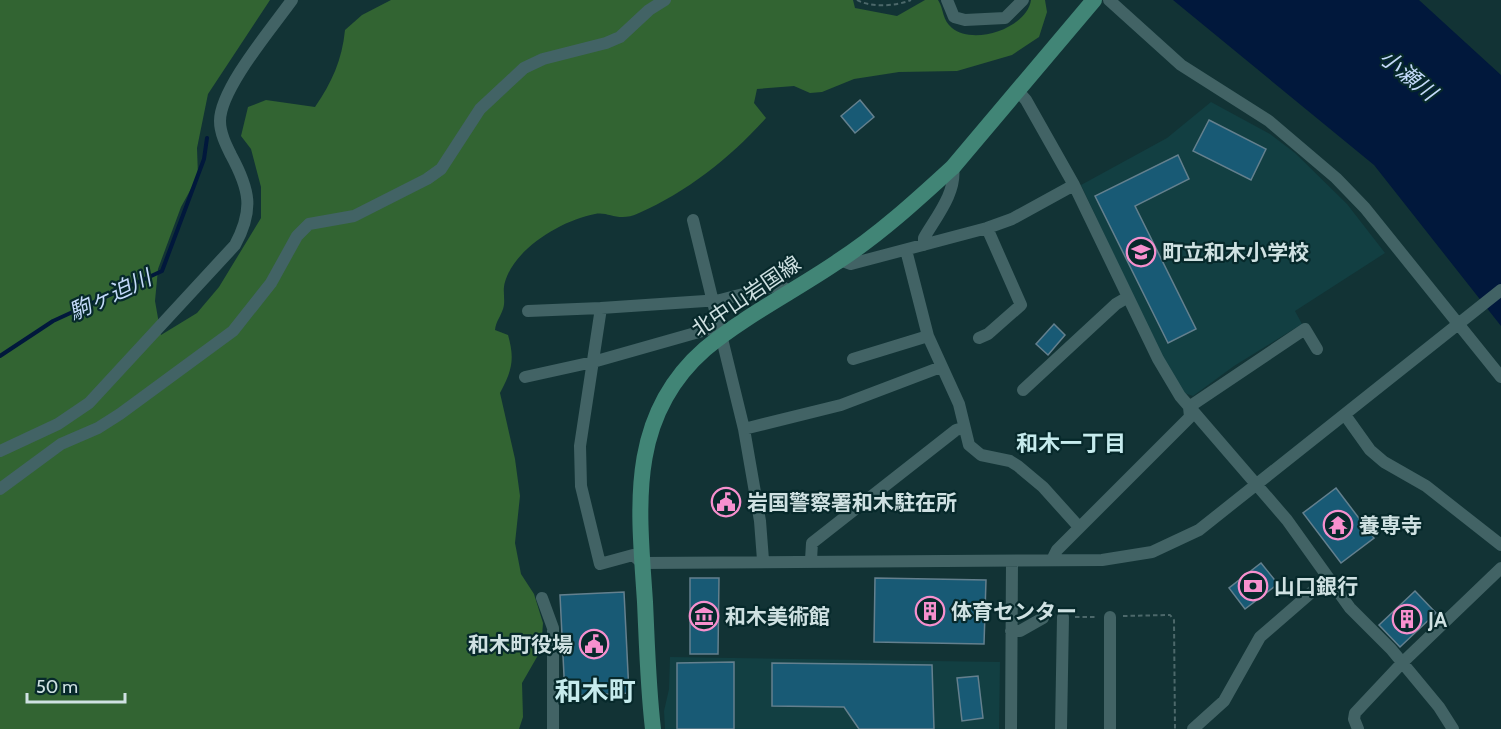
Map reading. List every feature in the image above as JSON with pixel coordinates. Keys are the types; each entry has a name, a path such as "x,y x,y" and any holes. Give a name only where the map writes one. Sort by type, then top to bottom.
{"main road":[{"name":"北中山岩国線","path":"653,729 638,500 642,459 652,423 682,374 722,331 791,292 840,260 902,212 953,167 1094,0"}],"street":[{"path":"0,452 58,424 89,403 235,246 244,230 248,212 248,192 222,135 220,121 222,104 231,86 292,0"},
{"path":"0,489 61,444 98,428 120,414 233,331 271,283 297,237 309,224 354,216 427,179 441,169 480,109 524,68 543,59 606,43 620,37 649,10 665,0"},
{"path":"947,0 954,17 964,20 1005,18 1023,0"},
{"path":"1109,0 1181,65 1269,121 1336,178 1365,208 1501,377"},
{"path":"1018,91 1026,100 1074,185 1158,359 1189,407 1287,520 1350,608 1402,663 1439,707 1453,729"},
{"path":"924,246 924,238 955,178 953,167"},
{"path":"840,260 851,264 987,228 1012,219 1074,185"},
{"path":"693,220 722,331 744,429 760,521 763,560"},
{"path":"979,338 988,334 1022,305 987,228"},
{"path":"906,250 928,336 959,404 963,428 969,445 981,454 1010,461 1018,466 1043,487 1079,527"},
{"path":"528,311 714,300 779,285 791,292"},
{"path":"601,308 579,446 581,486 597,560 600,564 633,555 642,562 1102,560 1152,552 1200,530 1460,325 1501,290"},
{"path":"1023,390 1116,304 1128,297"},
{"path":"1189,407 1305,329 1317,349"},
{"path":"525,377 722,331"},
{"path":"853,359 928,336"},
{"path":"744,429 841,405 941,367"},
{"path":"1052,560 1057,550 1079,527 1190,417 1189,407"},
{"path":"1346,415 1370,450 1384,462 1426,486 1501,545"},
{"path":"811,560 812,543 956,430 963,428"},
{"path":"1011,729 1012,561"},
{"path":"1358,729 1354,719 1355,713 1402,663 1501,568"},
{"path":"1193,729 1224,701 1260,637 1328,578"},
{"path":"542,598 553,628 553,729"},
{"path":"1061,729 1063,617"},
{"path":"1110,617 1110,729"},
{"path":"1011,631 1020,631 1043,618"}],"path":[{"path":"857,0 863,3 899,5 911,0"},
{"path":"1063,617 1170,615 1174,620 1175,729"}],"shaded area":[{"path":"1211,102 1270,134 1295,153 1347,204 1385,253 1295,311 1302,324 1234,366 1193,396 1184,393 1158,349 1081,185 1167,138"},
{"path":"670,657 1000,662 999,729 665,729 664,711 669,689"}],"green space":[{"path":"0,0 270,0 208,94 197,148 198,176 181,207 158,269 155,301 161,335 197,313 219,287 261,218 261,187 251,149 241,136 248,107 266,100 315,107 335,70 345,30 362,15 391,0 853,0 855,8 897,16 925,0 938,0 952,28 973,35 986,34 1010,26 1020,19 1031,0 1045,0 1047,12 1039,37 1012,55 957,71 899,72 854,79 822,92 810,93 794,86 757,89 754,103 766,118 723,160 691,184 632,216 595,214 582,217 554,229 518,258 505,282 504,306 495,330 508,335 512,358 510,371 500,393 515,459 520,496 515,543 521,574 534,594 543,623 541,650 522,683 523,717 519,729 0,729"}],"water":[{"name":"小瀬川","path":"1173,0 1419,0 1501,75 1501,326 1374,165"}],"building":[{"path":"860,100 874,117 855,133 841,116"},
{"path":"1209,120 1266,149 1251,180 1193,151"},
{"path":"1178,155 1189,179 1135,206 1196,329 1168,343 1095,196"},
{"path":"1054,324 1065,335 1048,355 1036,344"},
{"name":"養専寺","path":"1336,488 1374,538 1341,563 1303,513"},
{"name":"山口銀行","path":"1261,563 1278,584 1245,609 1229,588"},
{"name":"和木美術館","path":"690,578 719,578 718,654 690,654"},
{"name":"体育センター","path":"875,578 986,580 984,644 874,642"},
{"name":"JA","path":"1415,591 1436,613 1400,647 1379,625"},
{"name":"和木町役場","path":"624,592 629,693 565,696 560,595"},
{"path":"734,662 734,729 677,729 677,663"},
{"path":"772,663 932,665 934,729 859,729 844,707 772,706"},
{"path":"978,676 983,718 962,721 957,678"}],"waterway":[{"name":"駒ヶ迫川","path":"0,356 53,321 162,271 204,159 207,138"}],"place":[{"name":"町立和木小学校","path":"1141,252"},
{"name":"岩国警察署和木駐在所","path":"726,502"},
{"name":"養専寺","path":"1338,525"},
{"name":"山口銀行","path":"1253,586"},
{"name":"体育センター","path":"930,611"},
{"name":"和木美術館","path":"704,616"},
{"name":"JA","path":"1407,619"},
{"name":"和木町役場","path":"594,644"}],"district":[{"name":"和木一丁目","path":"1071,443"},
{"name":"和木町","path":"595,691"}]}
